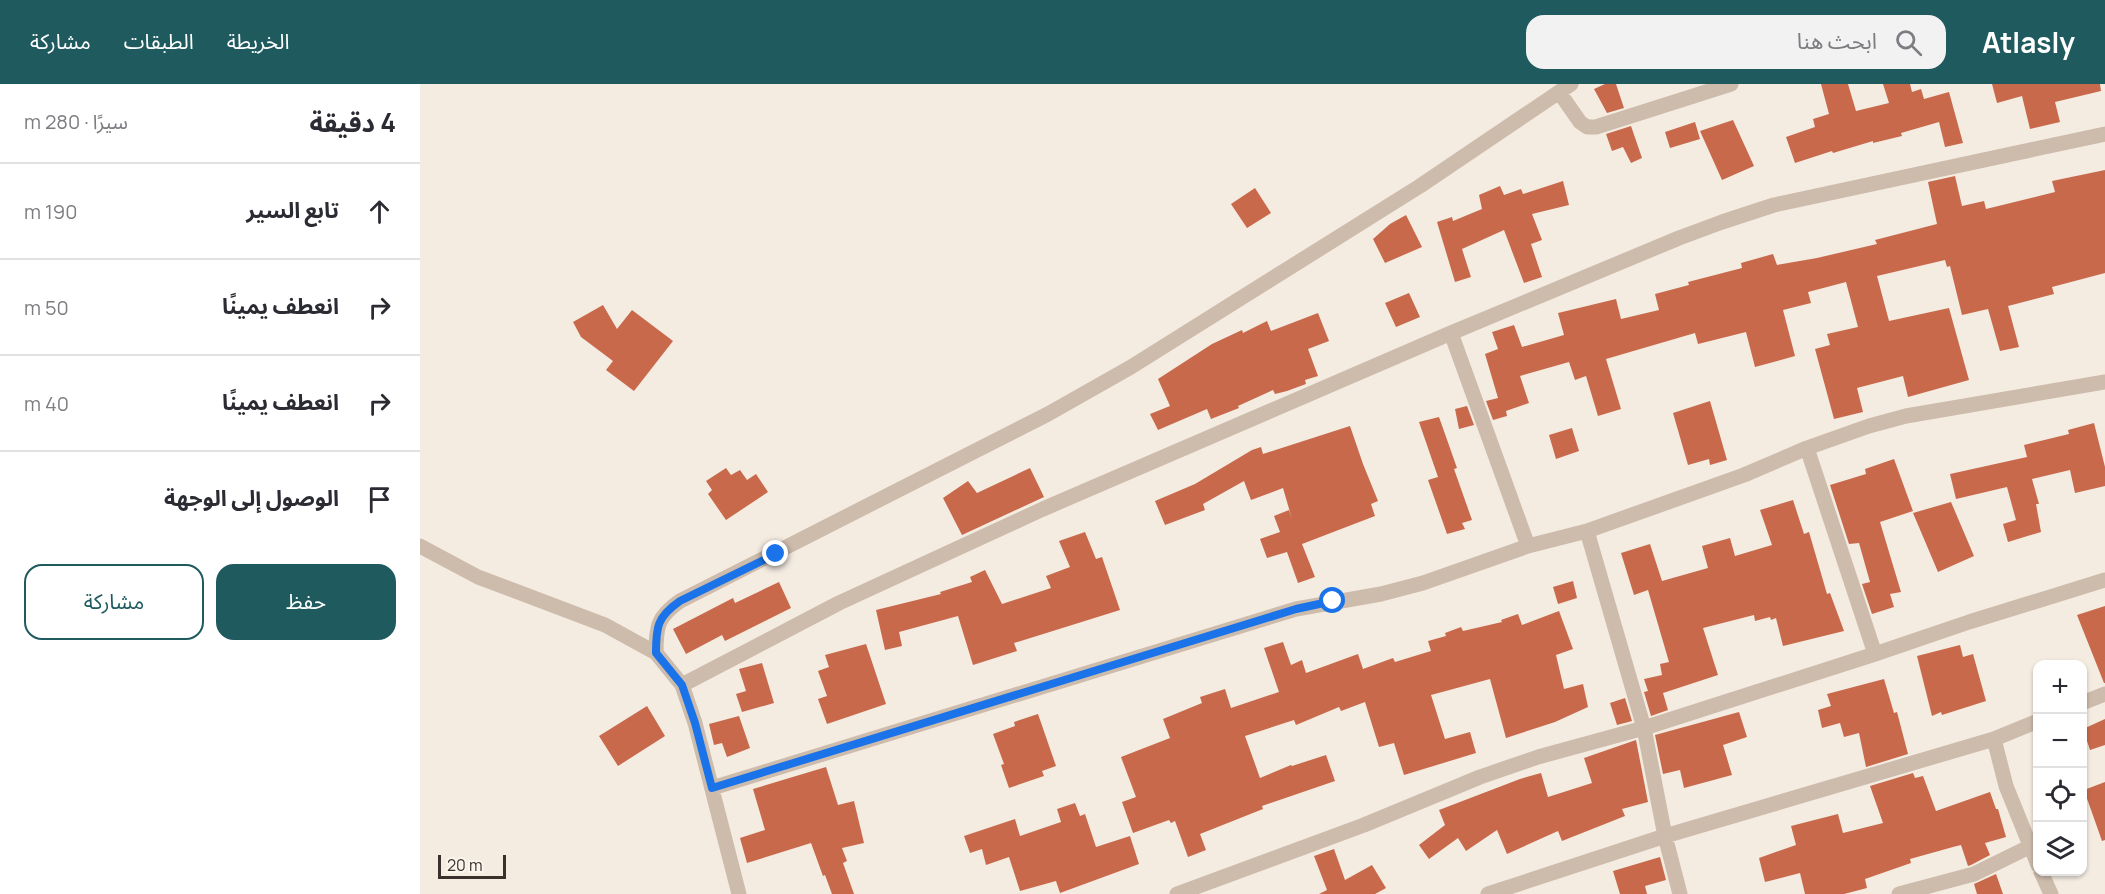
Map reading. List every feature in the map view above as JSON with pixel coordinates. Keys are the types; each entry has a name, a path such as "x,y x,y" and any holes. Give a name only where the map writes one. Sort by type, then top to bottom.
{"street":[{"path":"656,653 657,626 665,611 680,601 1048,414 1131,367 1420,186 1565,88 1580,122 1587,127 1596,127 1731,84"},
{"path":"682,685 839,603 945,553 1451,333 1679,238 1774,205 2105,134"},
{"path":"1451,333 1528,546"},
{"path":"712,788 1296,609 1382,594 1423,584 1528,546 1587,531 1744,475 1807,448 1906,416 2105,382"},
{"path":"1807,448 1875,654"},
{"path":"1587,531 1644,728 1665,836 1680,894"},
{"path":"420,546 478,577 605,625 656,653 682,685 695,723 739,894"},
{"path":"1177,894 1364,825 1480,777 1538,757 1644,728 2105,580"},
{"path":"2087,701 2105,694"},
{"path":"1488,894 1665,836 1994,739 2033,723"},
{"path":"1994,739 2006,786 2033,856"},
{"path":"1899,894 1974,874 2029,847"},
{"path":"2043,876 2051,894"}],"building":[{"path":"1605,84 1616,84 1624,108 1607,113 1594,89"},
{"path":"1821,84 1848,84 1856,111 1889,103 1883,84 1910,84 1912,92 1921,89 1924,99 1949,92 1963,143 1945,147 1939,122 1901,133 1902,136 1873,143 1873,141 1833,153 1832,151 1795,163 1786,137 1815,127 1813,119 1829,114"},
{"path":"1992,84 2100,84 2101,91 2055,102 2060,122 2030,129 2022,96 1997,103"},
{"path":"1733,120 1754,166 1722,180 1700,131"},
{"path":"1695,122 1700,139 1670,148 1665,132"},
{"path":"1631,126 1642,158 1631,163 1623,147 1612,151 1606,134"},
{"path":"2105,170 2105,273 2052,287 2054,294 2008,306 2019,347 2000,351 1988,309 1962,315 1950,266 1947,267 1945,260 1877,276 1889,321 1949,308 1969,380 1908,397 1903,376 1857,388 1863,412 1834,419 1815,349 1830,345 1827,334 1858,327 1846,282 1808,292 1811,303 1783,310 1795,356 1755,367 1746,332 1698,344 1695,333 1606,359 1621,409 1598,416 1586,376 1575,380 1569,362 1520,376 1529,403 1506,411 1507,416 1493,420 1486,401 1498,398 1485,354 1498,349 1492,332 1514,325 1522,347 1564,335 1558,313 1616,299 1621,319 1659,310 1655,294 1689,285 1688,282 1742,268 1741,263 1773,254 1777,265 1817,258 1877,244 1875,240 1937,224 1928,182 1955,176 1962,206 1984,201 1986,209 2055,192 2052,181"},
{"path":"1563,181 1569,205 1532,214 1542,240 1531,244 1542,277 1524,283 1504,230 1462,249 1471,277 1455,282 1437,222 1452,217 1453,221 1482,209 1479,195 1500,186 1504,195 1521,189 1523,194"},
{"path":"1255,188 1271,213 1247,228 1231,204"},
{"path":"1406,215 1422,247 1385,263 1373,239 1390,224"},
{"path":"1409,293 1420,317 1396,327 1385,303"},
{"path":"603,305 617,329 632,310 673,341 634,391 606,370 613,361 581,337 573,322"},
{"path":"1318,313 1329,341 1308,349 1318,376 1305,380 1306,384 1287,391 1275,394 1273,390 1238,406 1239,408 1211,419 1207,409 1158,430 1150,414 1170,406 1158,379 1212,344 1242,330 1243,333 1267,321 1271,331"},
{"path":"1710,401 1727,460 1710,465 1709,459 1688,465 1673,413"},
{"path":"1467,406 1474,425 1459,429 1455,409"},
{"path":"1439,417 1472,520 1462,523 1465,529 1447,534 1428,480 1438,477 1419,422"},
{"path":"2094,423 2105,467 2105,486 2075,493 2070,470 2032,479 2039,504 2036,504 2041,532 2008,542 2003,524 2016,520 2007,487 1956,499 1950,474 2027,457 2024,445 2069,434 2068,430"},
{"path":"1350,426 1378,501 1371,504 1375,516 1302,544 1315,577 1298,583 1287,552 1267,558 1260,539 1280,532 1274,516 1289,510 1292,519 1283,488 1251,500 1244,481 1203,504 1205,510 1165,525 1155,501 1195,484 1252,450 1261,447 1263,454"},
{"path":"1572,428 1579,451 1556,459 1549,435"},
{"path":"1894,459 1913,511 1880,522 1901,592 1890,594 1894,607 1872,614 1862,584 1870,582 1859,543 1849,544 1830,485 1866,474 1865,469"},
{"path":"726,468 731,475 740,470 747,480 756,474 768,492 726,520 708,494 712,490 706,481"},
{"path":"1030,468 1044,497 962,535 943,498 968,481 977,493"},
{"path":"1793,500 1804,534 1809,532 1827,594 1830,593 1844,631 1783,646 1776,618 1771,620 1770,617 1755,621 1754,615 1703,628 1718,675 1663,693 1668,710 1651,716 1644,692 1648,691 1644,679 1662,675 1660,664 1669,662 1648,590 1634,595 1621,553 1650,544 1662,581 1708,568 1702,546 1730,538 1735,556 1772,545 1760,510"},
{"path":"1951,502 1974,556 1938,572 1913,513"},
{"path":"1085,532 1096,559 1102,557 1120,610 1014,643 1017,651 973,665 958,616 899,632 902,646 885,650 876,610 941,594 940,592 972,582 970,577 985,570 1002,604 1051,588 1046,576 1070,567 1059,541"},
{"path":"1573,581 1577,598 1558,604 1553,587"},
{"path":"779,582 791,608 725,641 722,635 686,654 673,629 733,598 735,603"},
{"path":"2105,606 2105,683 2104,683 2077,615"},
{"path":"1559,611 1573,649 1556,655 1564,689 1583,684 1588,707 1555,722 1506,738 1490,679 1431,695 1445,739 1470,732 1476,753 1404,775 1394,743 1379,747 1365,702 1341,711 1339,707 1296,725 1294,720 1245,736 1260,778 1291,765 1326,755 1335,781 1262,806 1263,809 1200,834 1206,850 1188,857 1175,821 1171,823 1169,820 1133,833 1122,802 1136,797 1121,757 1170,738 1163,719 1202,703 1200,697 1225,689 1231,708 1279,692 1264,648 1283,642 1291,665 1302,660 1306,673 1358,654 1363,669 1393,658 1395,662 1431,651 1428,641 1446,636 1445,633 1461,627 1463,631 1502,622 1501,620 1518,614 1522,625"},
{"path":"866,644 886,704 827,724 818,699 827,696 818,671 829,667 825,655"},
{"path":"1960,645 1963,657 1973,654 1986,701 1932,716 1917,656"},
{"path":"762,663 774,703 742,712 736,694 746,691 739,669"},
{"path":"1884,679 1894,713 1897,712 1908,754 1866,767 1859,733 1844,737 1840,723 1822,728 1818,710 1831,706 1827,694"},
{"path":"1625,698 1632,721 1617,725 1610,703"},
{"path":"647,706 665,736 618,766 599,736"},
{"path":"1739,712 1747,737 1723,745 1732,775 1684,788 1680,770 1663,774 1655,735"},
{"path":"1038,714 1056,766 1042,771 1044,776 1009,788 1001,765 1004,764 993,734 1015,726 1014,722"},
{"path":"739,716 750,748 727,757 722,743 714,745 709,724"},
{"path":"2105,719 2105,745 2090,750 2087,741 2087,727"},
{"path":"1636,740 1648,802 1622,809 1625,816 1562,841 1558,831 1507,854 1497,830 1466,851 1458,838 1429,859 1419,845 1445,825 1439,810 1541,773 1548,797 1592,783 1584,758"},
{"path":"826,767 838,805 854,801 864,843 842,848 847,861 843,863 854,894 832,894 811,843 747,863 740,838 765,830 753,789"},
{"path":"1913,773 1915,778 1923,776 1936,811 1990,792 1996,809 1998,809 2006,837 1985,843 1990,855 1971,865 1968,866 1961,845 1910,859 1911,863 1865,879 1867,888 1844,894 1805,894 1800,873 1765,882 1759,858 1796,845 1791,826 1838,814 1843,833 1883,823 1870,786"},
{"path":"2105,782 2105,840 2102,841 2087,798 2087,789"},
{"path":"1075,803 1080,816 1085,814 1096,847 1130,836 1139,864 1060,893 1056,881 1020,891 1009,857 986,865 982,849 970,853 964,836 1015,819 1020,836 1061,822 1057,809"},
{"path":"1334,849 1345,880 1372,865 1386,888 1375,894 1319,894 1327,890 1314,856"},
{"path":"1660,857 1666,880 1645,886 1647,894 1620,894 1613,871"},
{"path":"1996,874 2003,894 1977,894 1974,884"}],"route":[{"path":"776,554 680,601 665,611 657,626 656,653 682,685 695,723 712,788 1296,609 1333,601"}]}
